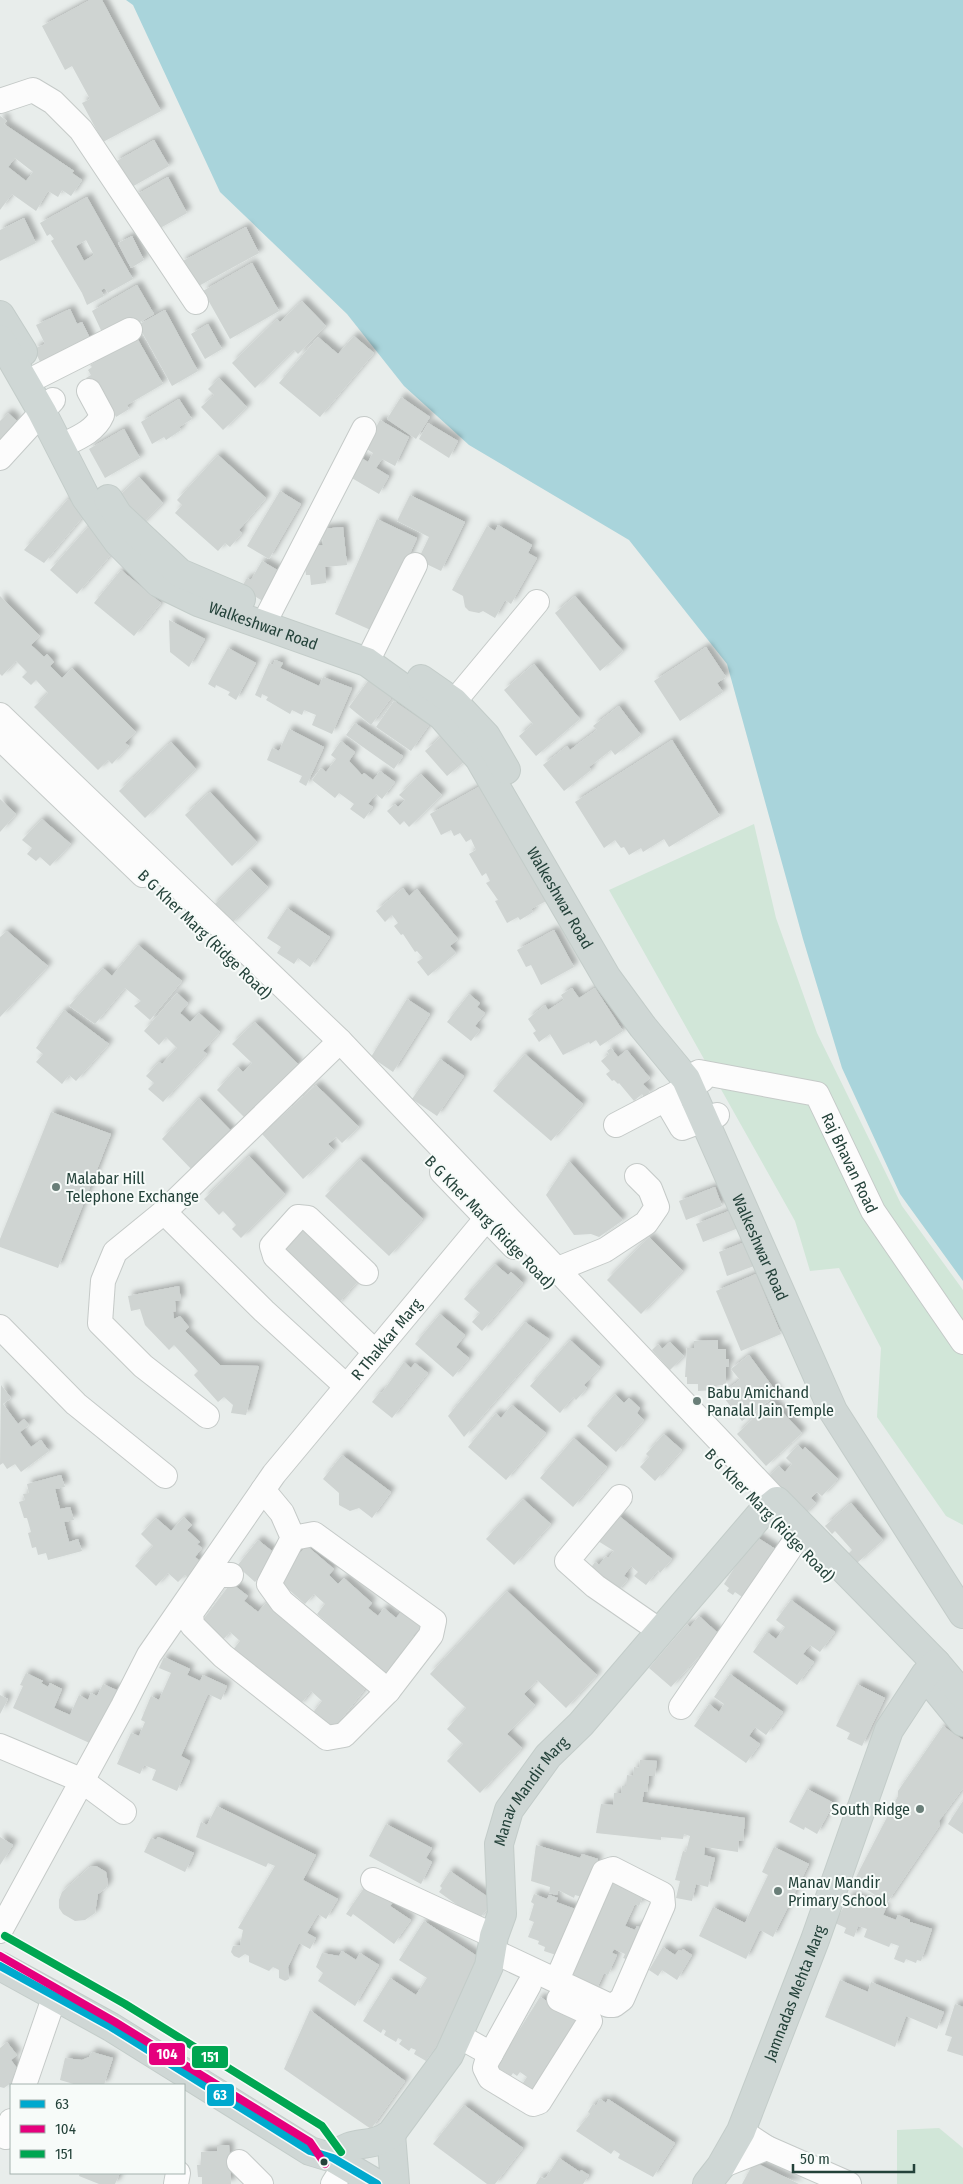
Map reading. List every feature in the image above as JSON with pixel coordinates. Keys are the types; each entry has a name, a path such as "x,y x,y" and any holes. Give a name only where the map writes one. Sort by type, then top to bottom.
{"main road":[{"name":"Walkeshwar Road","path":"0,315 31,379 66,443 86,498 118,542 159,583 198,602 267,617 370,655 448,709 479,758 607,978 643,1027 694,1079 833,1411 963,1614"},
{"name":"Walkeshwar Road","path":"0,339 31,379"},
{"name":"Walkeshwar Road","path":"710,1117 844,1401 963,1588"},
{"name":"B G Kher Marg (Ridge Road)","path":"771,1506 795,1541 930,1669 963,1695"},
{"name":"B G Kher Marg (Ridge Road)","path":"771,1506 930,1669 963,1722"},
{"name":"Manav Mandir Marg","path":"391,2134 449,2055 492,1951 502,1914 499,1844 509,1810 548,1756 580,1724 771,1506"},
{"name":"Jamnadas Mehta Marg","path":"714,2175 742,2131 816,1940 889,1730 930,1669"},
{"path":"0,1946 115,2020 317,2135 352,2174"},
{"path":"0,1966 54,1998 115,2020"},
{"path":"352,2174 344,2148 354,2144 379,2142 391,2134 395,2184"}],"street":[{"path":"0,101 33,90 53,102 81,130 196,302"},
{"path":"31,379 130,330"},
{"path":"66,443 94,428 102,415 89,391"},
{"path":"0,458 47,406"},
{"path":"267,617 364,429"},
{"path":"370,655 415,565"},
{"path":"448,709 537,602"},
{"name":"B G Kher Marg (Ridge Road)","path":"0,715 335,1047 771,1506"},
{"name":"B G Kher Marg (Ridge Road)","path":"0,738 335,1047"},
{"path":"207,1416 143,1366 100,1323 103,1281 115,1252 164,1212 335,1047"},
{"path":"616,1125 665,1099 694,1079"},
{"name":"Raj Bhavan Road","path":"694,1079 817,1094 872,1211 963,1342"},
{"path":"665,1099 682,1128 710,1117"},
{"path":"558,1269 605,1250 646,1223 657,1206 650,1189 637,1176"},
{"path":"164,1212 264,1311 346,1386"},
{"name":"B G Kher Marg (Ridge Road)","path":"492,1212 558,1269 771,1506"},
{"name":"R Thakkar Marg","path":"0,1931 149,1655 268,1482 492,1212"},
{"path":"366,1273 304,1216 298,1217 272,1246 275,1256 379,1347"},
{"path":"345,1307 379,1347"},
{"path":"0,1327 76,1404 165,1476"},
{"path":"268,1482 293,1538"},
{"path":"620,1497 567,1561 595,1586 660,1631"},
{"path":"231,1575 218,1575 191,1613 192,1625 223,1656 327,1738 344,1735 388,1691 431,1635 434,1621 314,1534 293,1538"},
{"path":"293,1538 269,1584 282,1602 388,1691"},
{"path":"681,1707 795,1541"},
{"path":"0,1746 81,1780 124,1812"},
{"path":"373,1880 492,1951 608,2005 619,2003 664,1905 662,1894 613,1869 604,1872 556,1980"},
{"path":"492,1951 529,1985 585,2011 590,2018 589,2024 537,2104 532,2104 486,2074 485,2068 529,1985"},
{"path":"24,2084 54,1998"},
{"path":"457,2035 491,2054"},
{"path":"742,2131 767,2148 849,2184"},
{"path":"714,2175 767,2148"},
{"path":"239,2162 261,2184"}],"green space":[{"path":"754,824 776,918 817,1033 902,1206 963,1290 963,1525 946,1516 877,1417 881,1348 839,1268 810,1271 795,1221 609,890"},
{"path":"939,2128 963,2148 963,2184 897,2184 897,2130"}],"water":[{"path":"126,0 963,0 963,1281 900,1194 842,1068 803,939 727,664 629,540 469,445 404,386 347,314 220,192 133,5"}],"building":[{"path":"90,0 102,0 161,111 103,142 82,103 90,99 72,66 65,70 42,26"},
{"path":"0,116 7,121 4,124 74,171 72,173 82,180 71,196 62,190 58,197 48,191 36,211 12,194 0,210","holes":["15,158 33,172 26,181 8,167"]},
{"path":"154,140 169,166 130,188 115,162"},
{"path":"168,177 187,213 153,232 134,196"},
{"path":"87,197 133,279 108,293 105,288 101,290 104,296 87,305 82,293 51,241 54,239 50,234 47,236 40,223","holes":["86,240 94,255 84,261 76,246"]},
{"path":"24,218 36,243 0,261 0,230"},
{"path":"246,227 259,253 195,288 181,262"},
{"path":"132,236 144,260 131,268 118,243"},
{"path":"252,263 279,311 230,339 203,291"},
{"path":"137,285 154,314 106,341 92,311"},
{"path":"302,301 326,326 298,354 294,350 255,388 232,363 277,319 280,322"},
{"path":"70,309 77,324 82,322 93,344 43,368 34,349 45,344 36,325"},
{"path":"165,310 198,371 172,386 138,325"},
{"path":"208,324 222,349 205,359 191,334"},
{"path":"354,336 374,353 320,417 279,383 318,337 338,354"},
{"path":"137,338 163,384 127,405 129,409 116,417 114,413 103,408 86,378 91,375 88,370 92,367 90,365"},
{"path":"219,378 247,407 223,430 201,407 214,395 208,389"},
{"path":"401,397 430,417 416,439 387,419"},
{"path":"179,399 192,419 179,427 181,430 166,440 164,437 152,444 141,422"},
{"path":"8,413 17,421 14,424 21,432 0,454 0,421"},
{"path":"380,420 409,437 395,466 382,459 376,468 389,476 379,494 345,474 356,455 368,462 373,453 362,446 369,440"},
{"path":"428,423 458,441 449,458 419,439"},
{"path":"124,429 140,458 105,478 89,449"},
{"path":"218,455 266,498 239,530 242,533 230,547 225,543 218,551 175,513 182,505 177,500"},
{"path":"139,477 163,503 139,527 114,501"},
{"path":"280,491 301,504 269,559 247,546"},
{"path":"410,495 465,522 441,571 418,560 429,537 397,521"},
{"path":"68,499 86,513 44,563 24,550"},
{"path":"377,519 417,538 375,632 335,614"},
{"path":"498,525 532,545 528,553 537,558 511,604 505,600 495,618 483,611 479,613 469,611 465,607 463,596 452,590 487,526 495,531"},
{"path":"88,527 115,550 77,594 50,570"},
{"path":"343,527 347,565 325,567 326,583 311,585 310,575 306,575 304,558 312,558 311,546 323,545 321,529"},
{"path":"262,561 284,574 266,603 241,588 247,578 251,580"},
{"path":"121,570 161,603 134,636 94,603"},
{"path":"0,596 40,636 31,645 44,657 47,654 54,662 50,666 62,678 72,668 136,732 125,743 129,746 112,764 108,760 98,770 34,707 48,693 36,680 31,685 22,677 27,672 16,661 2,676 0,674"},
{"path":"575,596 623,651 600,671 555,613"},
{"path":"169,620 205,639 189,667 170,652"},
{"path":"706,647 726,677 717,683 723,692 680,721 654,681"},
{"path":"228,648 256,663 236,700 228,695 230,692 216,685 215,688 208,684"},
{"path":"275,660 283,663 280,668 319,686 323,677 352,688 332,734 312,725 316,715 304,710 302,715 292,710 290,714 266,700 268,697 262,694 261,698 255,695 269,663 273,665"},
{"path":"534,664 580,719 536,756 519,736 533,724 504,690"},
{"path":"371,677 394,694 371,725 349,707"},
{"path":"394,701 429,725 411,751 376,727"},
{"path":"619,706 641,735 615,755 611,750 589,767 591,770 564,791 543,765 567,746 570,750 597,730 593,726"},
{"path":"355,723 403,756 394,769 346,735"},
{"path":"289,729 324,747 306,786 299,782 302,776 267,760 272,748 279,751"},
{"path":"443,735 465,761 447,776 425,751"},
{"path":"672,740 720,816 669,847 664,839 643,852 641,848 629,855 624,847 621,848 615,840 604,848 575,802"},
{"path":"341,741 355,752 349,761 362,775 364,773 373,780 380,771 395,782 382,799 376,794 368,804 373,807 364,819 350,809 354,804 339,793 335,798 312,780 321,768 326,772 336,759 331,755"},
{"path":"171,742 196,769 145,818 119,791"},
{"path":"421,774 442,795 409,827 404,821 400,825 387,811 395,804 398,807 405,800 399,795"},
{"path":"484,784 548,900 531,909 533,912 520,920 518,917 507,923 495,901 498,900 486,883 490,881 486,873 482,876 469,854 476,850 471,839 466,842 460,833 454,836 451,830 441,835 430,814"},
{"path":"210,792 257,842 232,866 185,815"},
{"path":"0,799 16,814 0,832"},
{"path":"42,819 71,844 50,866 40,857 36,861 27,854 32,848 22,840"},
{"path":"250,869 268,887 230,925 212,907"},
{"path":"403,888 409,896 417,889 458,939 450,946 456,953 428,976 417,962 423,958 417,951 415,952 403,934 401,935 394,926 398,923 392,915 385,922 376,911"},
{"path":"287,908 330,937 310,967 298,958 294,964 277,953 281,947 267,938"},
{"path":"554,930 574,967 541,985 531,965 526,967 517,950"},
{"path":"7,931 48,966 0,1017 0,937"},
{"path":"138,945 182,981 150,1020 134,1006 141,1001 125,988 95,1024 69,1006 103,968 112,976"},
{"path":"572,988 579,998 595,988 623,1031 600,1046 596,1040 563,1055 550,1034 539,1042 533,1033 536,1031 528,1019 545,1005 548,1010 564,1000 561,995"},
{"path":"177,993 188,1003 180,1013 190,1022 199,1013 220,1032 203,1051 207,1054 163,1102 148,1089 154,1083 146,1076 159,1062 162,1064 177,1048 166,1037 159,1045 144,1031"},
{"path":"469,994 480,1003 477,1007 485,1013 475,1026 480,1030 471,1041 447,1022"},
{"path":"407,999 430,1014 393,1072 371,1057"},
{"path":"64,1010 109,1044 76,1081 69,1075 62,1084 36,1062 43,1054 36,1048"},
{"path":"255,1022 299,1065 251,1124 217,1090 238,1067 243,1072 252,1063 232,1044"},
{"path":"611,1048 618,1057 627,1050 650,1078 643,1084 650,1092 644,1097 642,1094 634,1101 619,1083 614,1080 612,1081 606,1074 610,1071 601,1061 609,1054 607,1051"},
{"path":"525,1054 583,1104 551,1141 493,1091"},
{"path":"440,1059 464,1076 437,1116 412,1099"},
{"path":"316,1085 359,1127 342,1143 336,1137 328,1144 334,1150 303,1179 262,1134"},
{"path":"199,1098 237,1137 197,1175 162,1139"},
{"name":"Malabar Hill Telephone Exchange","path":"51,1112 111,1134 58,1268 0,1247 0,1239"},
{"path":"249,1156 285,1194 241,1238 232,1229 236,1225 223,1211 219,1215 204,1199"},
{"path":"360,1159 423,1219 389,1256 325,1196"},
{"path":"569,1161 623,1220 599,1237 591,1234 574,1235 546,1195"},
{"path":"715,1187 722,1206 686,1220 679,1201"},
{"path":"734,1209 741,1227 703,1242 696,1224"},
{"path":"302,1223 358,1281 336,1306 277,1248"},
{"path":"649,1237 683,1271 641,1314 607,1280"},
{"path":"745,1242 754,1266 727,1276 719,1252"},
{"path":"495,1264 508,1275 511,1272 523,1283 482,1331 472,1322 480,1313 464,1299"},
{"path":"756,1274 781,1334 741,1351 716,1291"},
{"path":"179,1286 181,1301 175,1301 176,1311 173,1312 174,1319 180,1316 189,1327 185,1331 220,1365 259,1366 246,1415 231,1413 233,1405 224,1397 218,1402 194,1375 198,1371 174,1345 169,1350 145,1325 140,1309 131,1311 128,1296"},
{"path":"440,1314 465,1335 456,1347 469,1358 453,1377 415,1344"},
{"path":"525,1322 549,1339 464,1437 448,1416"},
{"path":"570,1340 600,1367 584,1385 587,1388 576,1400 573,1397 560,1413 530,1386"},
{"path":"718,1340 718,1349 726,1349 726,1359 729,1359 729,1367 726,1367 726,1385 714,1385 714,1390 698,1391 698,1384 687,1384 687,1377 685,1377 687,1348 694,1348 694,1341"},
{"path":"670,1342 684,1356 670,1370 652,1350 658,1344 662,1349"},
{"path":"749,1355 778,1394 742,1421 721,1394 740,1380 731,1369"},
{"path":"404,1362 411,1368 415,1363 428,1373 392,1418 372,1402 380,1392 382,1393"},
{"path":"1,1385 11,1398 3,1404 18,1424 24,1419 29,1425 20,1432 31,1447 41,1440 49,1451 21,1472 15,1464 7,1469 3,1463 0,1465"},
{"path":"615,1394 624,1403 629,1398 640,1408 637,1413 644,1420 616,1452 587,1426"},
{"path":"772,1401 802,1433 766,1466 737,1434"},
{"path":"512,1405 546,1433 506,1480 468,1447 496,1413 501,1418"},
{"path":"664,1434 682,1450 655,1481 640,1467 649,1457 646,1454"},
{"path":"574,1438 607,1467 573,1507 540,1478"},
{"path":"798,1445 803,1450 805,1447 838,1479 822,1496 817,1492 811,1498 816,1503 803,1516 765,1480 779,1466 785,1472 792,1464 786,1458"},
{"path":"342,1455 391,1492 372,1518 359,1508 350,1511 339,1505 339,1493 323,1479"},
{"path":"61,1475 65,1487 55,1489 60,1509 70,1507 74,1520 64,1522 69,1542 78,1539 82,1551 48,1560 46,1553 38,1555 36,1547 32,1548 28,1533 31,1532 19,1502 25,1500 23,1494 29,1493 27,1484"},
{"path":"523,1499 551,1524 514,1565 486,1539"},
{"path":"851,1503 883,1540 857,1563 848,1554 852,1550 835,1531 832,1534 825,1526"},
{"path":"618,1515 672,1559 660,1573 658,1570 646,1585 634,1576 638,1572 631,1566 624,1576 628,1579 616,1593 590,1569 595,1562 599,1565 606,1556 608,1558 614,1551 598,1541"},
{"path":"184,1517 192,1525 187,1530 200,1542 197,1544 202,1548 195,1557 202,1563 188,1578 185,1575 178,1582 168,1573 156,1586 135,1566 153,1546 141,1534 156,1518 171,1531"},
{"path":"755,1536 777,1550 745,1599 735,1592 733,1595 727,1591 729,1588 724,1584"},
{"path":"258,1540 277,1555 255,1582 237,1566"},
{"path":"307,1546 334,1569 329,1575 338,1584 344,1578 372,1603 368,1608 378,1616 384,1608 396,1618 402,1611 422,1625 413,1636 415,1638 378,1681 358,1663 365,1656 317,1614 325,1604 314,1594 305,1604 279,1581 297,1550 300,1553"},
{"path":"231,1583 248,1596 244,1601 258,1612 266,1603 368,1685 331,1732 311,1715 322,1701 311,1691 299,1706 232,1651 240,1641 230,1632 221,1642 199,1625"},
{"path":"507,1591 597,1675 566,1708 537,1680 524,1694 535,1705 507,1734 522,1748 480,1793 447,1761 463,1744 447,1729 466,1708 430,1674"},
{"path":"791,1600 835,1632 820,1652 810,1645 803,1654 814,1662 797,1685 753,1652 767,1632 776,1639 785,1627 776,1620"},
{"path":"699,1616 719,1634 671,1687 649,1668 687,1624 690,1627"},
{"path":"164,1657 190,1669 187,1675 200,1681 203,1675 227,1686 221,1700 208,1694 181,1756 190,1761 177,1791 152,1780 156,1770 144,1765 140,1774 117,1764 131,1733 139,1736 145,1722 141,1720 151,1696 159,1700 171,1673 159,1668"},
{"path":"26,1673 43,1681 41,1683 48,1687 50,1683 62,1689 54,1708 70,1715 79,1695 88,1700 91,1693 97,1696 103,1684 121,1692 96,1746 13,1708 23,1686 20,1685"},
{"path":"730,1674 783,1712 766,1735 755,1727 749,1736 760,1744 746,1763 694,1726 709,1704 719,1712 724,1704 714,1697"},
{"path":"857,1684 885,1698 862,1746 847,1739 850,1733 836,1726"},
{"path":"0,1695 8,1699 0,1714"},
{"name":"South Ridge","path":"943,1726 963,1740 963,1788 939,1821 940,1825 887,1903 854,1881 898,1796 898,1791"},
{"path":"640,1760 657,1761 655,1776 649,1776 647,1792 644,1792 642,1802 745,1818 743,1841 739,1841 738,1852 705,1847 704,1855 715,1858 708,1887 696,1884 692,1901 676,1898 680,1881 675,1880 683,1851 686,1852 690,1836 684,1834 683,1839 661,1837 661,1840 596,1833 601,1804 613,1805 614,1793 621,1793 622,1786 626,1786 627,1775 633,1776 634,1767 639,1768"},
{"path":"807,1789 834,1803 817,1834 805,1827 804,1830 789,1822"},
{"path":"963,1801 963,1834 948,1824"},
{"path":"217,1806 316,1855 303,1880 338,1899 326,1919 318,1914 307,1933 316,1938 310,1949 299,1943 288,1967 289,1979 285,1981 279,1978 279,1970 273,1967 269,1971 249,1962 249,1956 245,1954 239,1958 231,1952 233,1946 240,1945 243,1930 238,1928 275,1866 268,1863 266,1867 196,1837 201,1822 207,1825"},
{"path":"386,1824 432,1848 426,1858 432,1862 421,1884 369,1856"},
{"path":"0,1837 13,1845 0,1865"},
{"path":"158,1837 194,1853 185,1872 144,1852 151,1838 156,1840"},
{"path":"536,1845 580,1858 582,1854 598,1859 589,1887 582,1897 575,1895 574,1898 558,1890 557,1895 549,1893 550,1887 531,1881"},
{"name":"Manav Mandir Primary School","path":"774,1847 809,1864 773,1937 760,1930 746,1959 699,1936 713,1907 745,1923 768,1875 762,1872"},
{"path":"91,1866 96,1866 106,1872 108,1883 106,1888 98,1894 95,1913 85,1920 75,1921 63,1914 59,1908 59,1900 62,1892"},
{"path":"450,1871 494,1901 478,1920 439,1892 442,1888 440,1886"},
{"path":"616,1875 643,1896 639,1906 635,1904 625,1926 635,1930 637,1926 648,1931 634,1962 623,1958 625,1954 614,1949 612,1953 617,1955 608,1975 604,1973 595,1993 567,1979 603,1895 607,1897"},
{"path":"364,1888 375,1895 378,1892 393,1902 390,1906 411,1920 394,1944 353,1914 351,1917 346,1914"},
{"path":"534,1894 547,1899 549,1895 558,1898 556,1902 578,1910 559,1956 544,1951 545,1947 538,1944 539,1941 528,1937 534,1922 529,1920 534,1904 531,1902"},
{"path":"850,1895 886,1908 883,1915 896,1920 898,1915 910,1920 910,1922 932,1929 921,1961 917,1960 916,1963 906,1959 904,1963 894,1959 899,1946 891,1943 889,1947 864,1937 867,1929 858,1926 854,1937 844,1933 846,1928 835,1923"},
{"path":"424,1921 477,1956 473,1992 426,2061 414,2054 416,2050 411,2048 409,2051 399,2044 402,2040 398,2038 396,2042 384,2035 386,2031 383,2029 381,2033 363,2021 390,1978 416,1995 427,1978 399,1960"},
{"path":"663,1947 675,1955 679,1950 682,1951 683,1949 692,1955 677,1980 662,1970 658,1976 649,1970"},
{"path":"342,1951 356,1960 360,1953 379,1965 355,2006 318,1981 323,1973 316,1967 322,1953 339,1956"},
{"path":"840,1980 868,1992 871,1982 944,2012 937,2029 906,2016 895,2047 825,2017"},
{"path":"540,1997 567,2013 588,2018 538,2101 519,2089 527,2077 520,2072 517,2076 513,2073 511,2076 496,2067"},
{"path":"955,2004 963,2007 963,2056 947,2051 952,2037 945,2035"},
{"path":"310,2010 405,2081 371,2129 284,2069"},
{"path":"7,2042 17,2055 11,2060 22,2075 4,2088 0,2087 0,2048"},
{"path":"92,2052 113,2058 104,2084 74,2084 60,2080 65,2058 82,2060 89,2057"},
{"path":"600,2099 606,2103 608,2099 675,2143 653,2177 618,2158 620,2154 614,2150 611,2154 576,2131 590,2114 588,2112 593,2104 596,2106"},
{"path":"464,2105 523,2148 495,2184 487,2184 433,2144"},
{"path":"217,2145 229,2145 231,2184 202,2184 202,2177 198,2177 197,2165 201,2165 201,2152 217,2151"},
{"path":"559,2158 580,2172 581,2170 589,2175 583,2184 536,2184 540,2177 545,2179"},
{"path":"754,2162 799,2184 742,2184"},
{"path":"80,2174 120,2174 115,2184 99,2184 79,2176"}],"transit line":[{"name":"151","path":"5,1936 125,2004 322,2126 341,2152"},
{"name":"104","path":"0,1956 115,2022 310,2142 325,2164"},
{"name":"63","path":"0,1966 111,2027 310,2151 333,2158 377,2184"}],"place":[{"name":"Malabar Hill Telephone Exchange","path":"56,1187"},
{"name":"Babu Amichand Panalal Jain Temple","path":"697,1401"},
{"name":"South Ridge","path":"920,1809"},
{"name":"Manav Mandir Primary School","path":"778,1891"}]}
